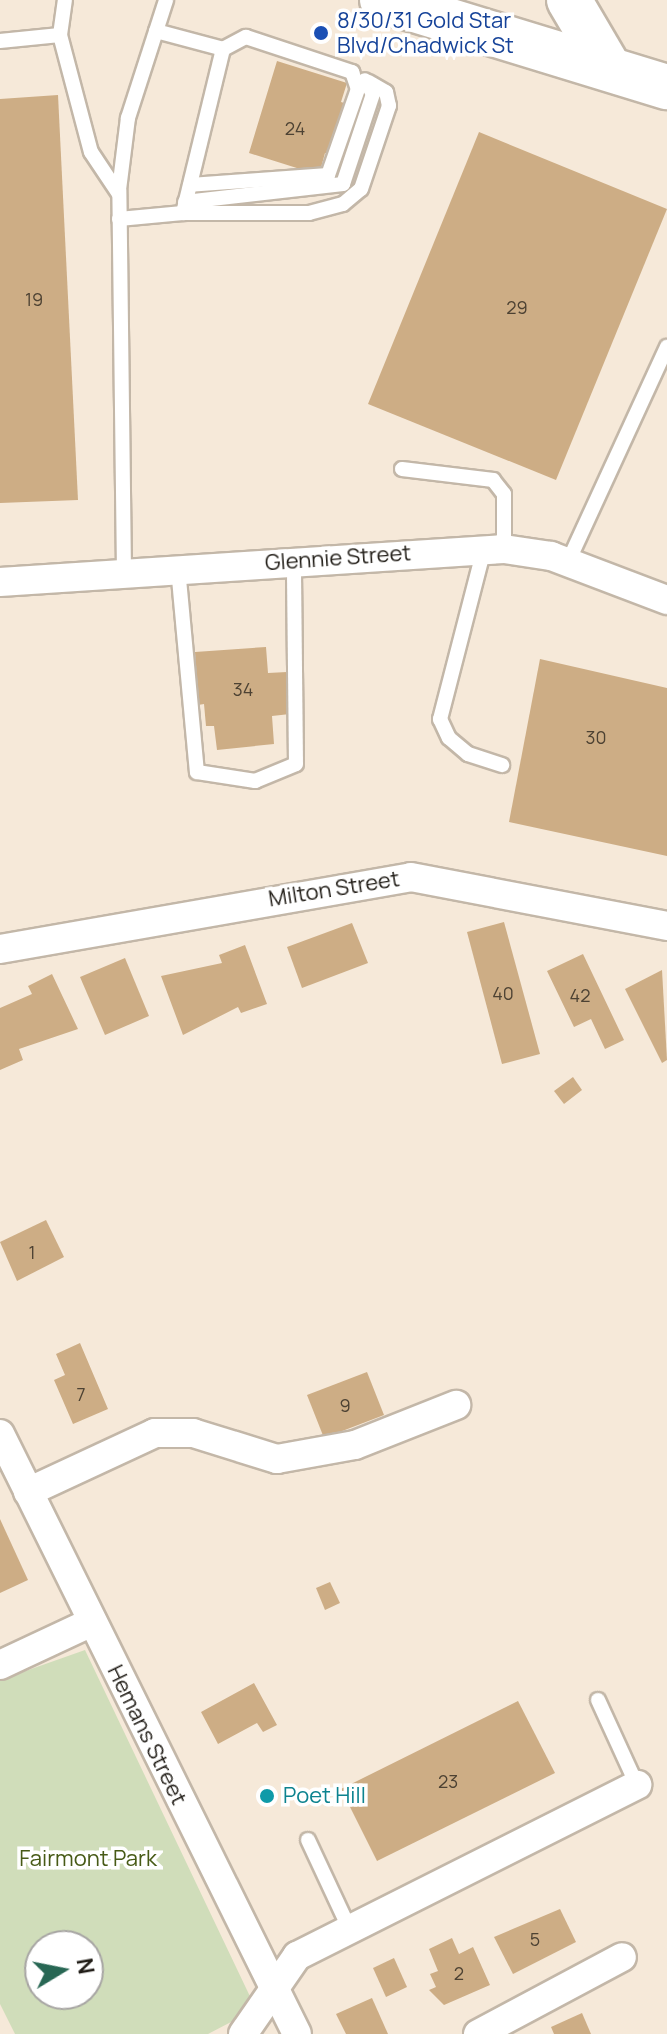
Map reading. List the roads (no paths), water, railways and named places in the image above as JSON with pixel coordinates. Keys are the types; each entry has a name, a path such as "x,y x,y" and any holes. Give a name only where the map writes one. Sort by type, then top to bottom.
{"main road":[{"path":"382,0 667,87"},
{"path":"569,0 609,68"}],"street":[{"name":"Glennie Street","path":"0,582 494,549 568,562 667,600"},
{"name":"Milton Street","path":"0,949 411,877 667,926"},
{"path":"28,1492 155,1433 193,1433 277,1459 355,1445 456,1405"},
{"name":"Hemans Street","path":"0,1434 297,2034"},
{"path":"0,1665 92,1622"},
{"path":"243,2034 277,1993 297,1956 637,1785"},
{"path":"478,2034 622,1957"}],"lane":[{"path":"65,0 60,35 91,152 119,194"},
{"path":"124,572 119,194 128,118 166,0"},
{"path":"156,31 223,49 246,37 352,72 386,92 389,106 361,189 343,204 309,213 184,207"},
{"path":"0,41 60,35"},
{"path":"184,207 223,49"},
{"path":"190,185 328,175 358,89 352,72"},
{"path":"119,219 343,184 373,94 369,82"},
{"path":"568,562 667,347"},
{"path":"402,469 493,480 504,494 494,549 440,719 449,738 468,754 502,765"},
{"path":"178,568 197,772 255,781 296,764 294,561"},
{"path":"598,1700 637,1785"},
{"path":"308,1840 350,1930"}],"place":[{"name":"8/30/31 Gold Star Blvd/Chadwick St","path":"321,33"},
{"name":"Poet Hill","path":"267,1796"}],"park label":[{"name":"Fairmont Park","path":"88,1859"}]}
